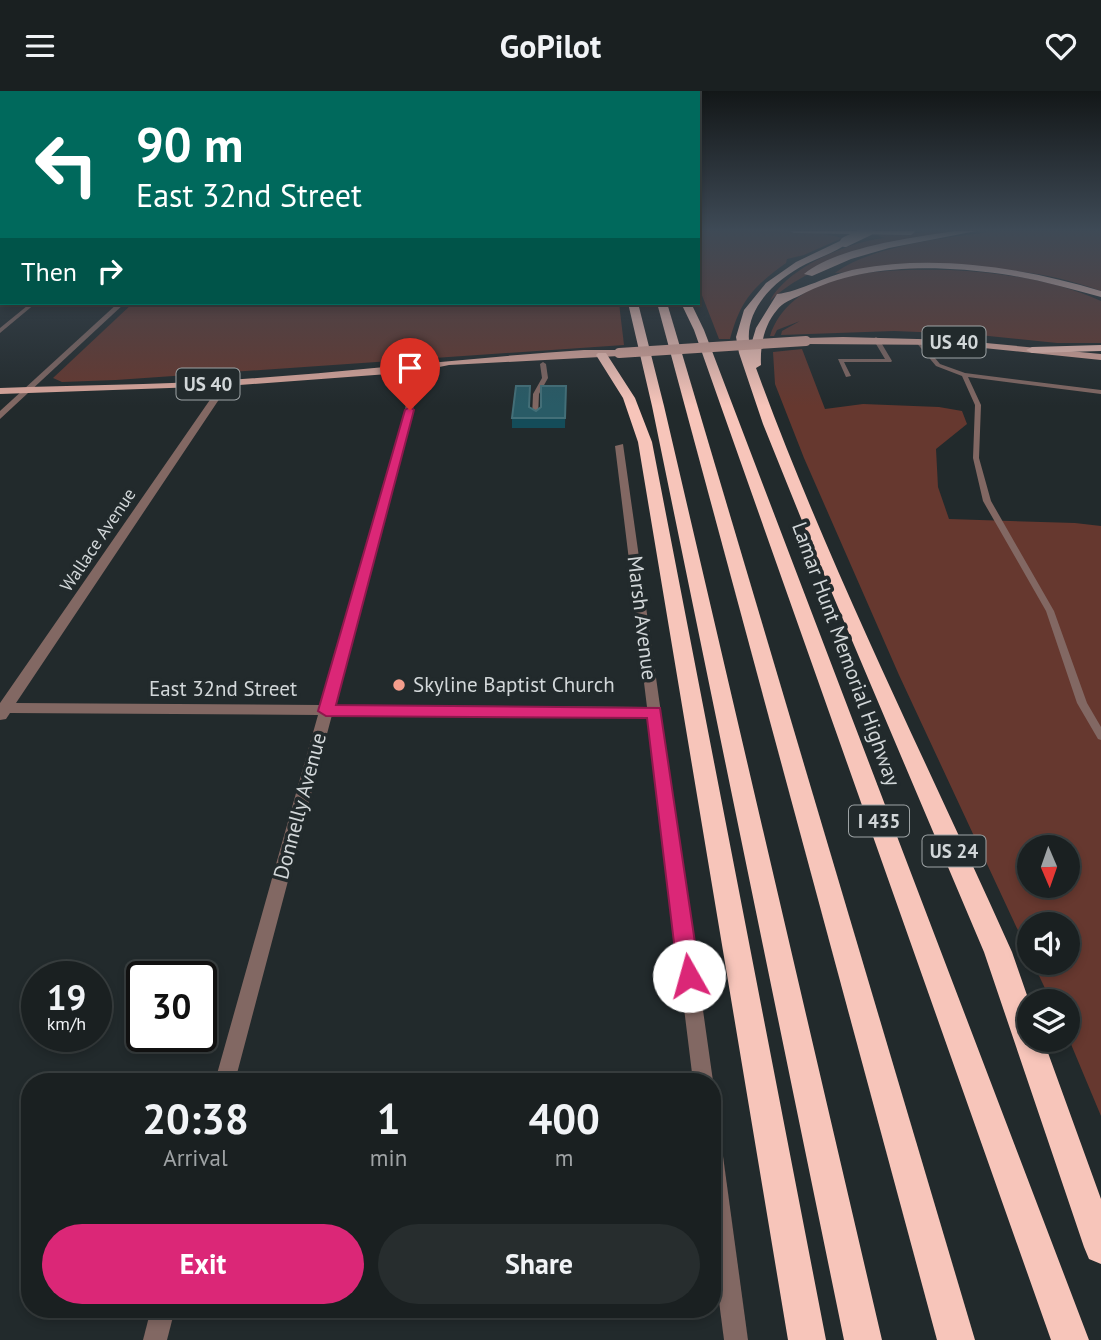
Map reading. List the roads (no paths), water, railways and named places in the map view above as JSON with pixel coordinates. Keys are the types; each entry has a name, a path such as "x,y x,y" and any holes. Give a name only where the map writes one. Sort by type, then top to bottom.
{"highway":[{"path":"758,393 742,337 749,310 765,289"},
{"name":"US 24","path":"787,289 761,325 753,351 758,393 823,553 998,952 1101,1247"},
{"path":"775,305 802,289"},
{"path":"634,305 659,406 863,1340"},
{"path":"663,305 956,1340"},
{"name":"Lamar Hunt Memorial Highway","path":"687,305 704,344 1070,1340"},
{"path":"1032,349 1101,348"},
{"path":"611,354 646,442 807,1340"}],"main road":[{"name":"US 40","path":"415,369 449,362 584,353 611,354 876,339 1032,349 1101,358"},
{"name":"US 40","path":"0,391 226,383 415,369 456,370 591,360 611,354"}],"street":[{"path":"0,416 120,305"},
{"name":"Donnelly Avenue","path":"227,1073 410,410 415,369"},
{"name":"Wallace Avenue","path":"2,711 226,383"},
{"name":"Marsh Avenue","path":"620,446 702,1073"},
{"name":"East 32nd Street","path":"2,711 655,712"},
{"path":"721,1225 736,1340"},
{"path":"155,1340 161,1318"}],"lane":[{"path":"0,331 32,305"},
{"path":"848,376 840,360 889,361 876,339"},
{"path":"917,340 939,365 964,375 1101,392"},
{"path":"535,418 536,394 545,378 543,363"},
{"path":"964,375 978,405 976,458 987,501 1050,611 1082,703 1101,736"}],"place":[{"name":"Skyline Baptist Church","path":"399,685"}]}
